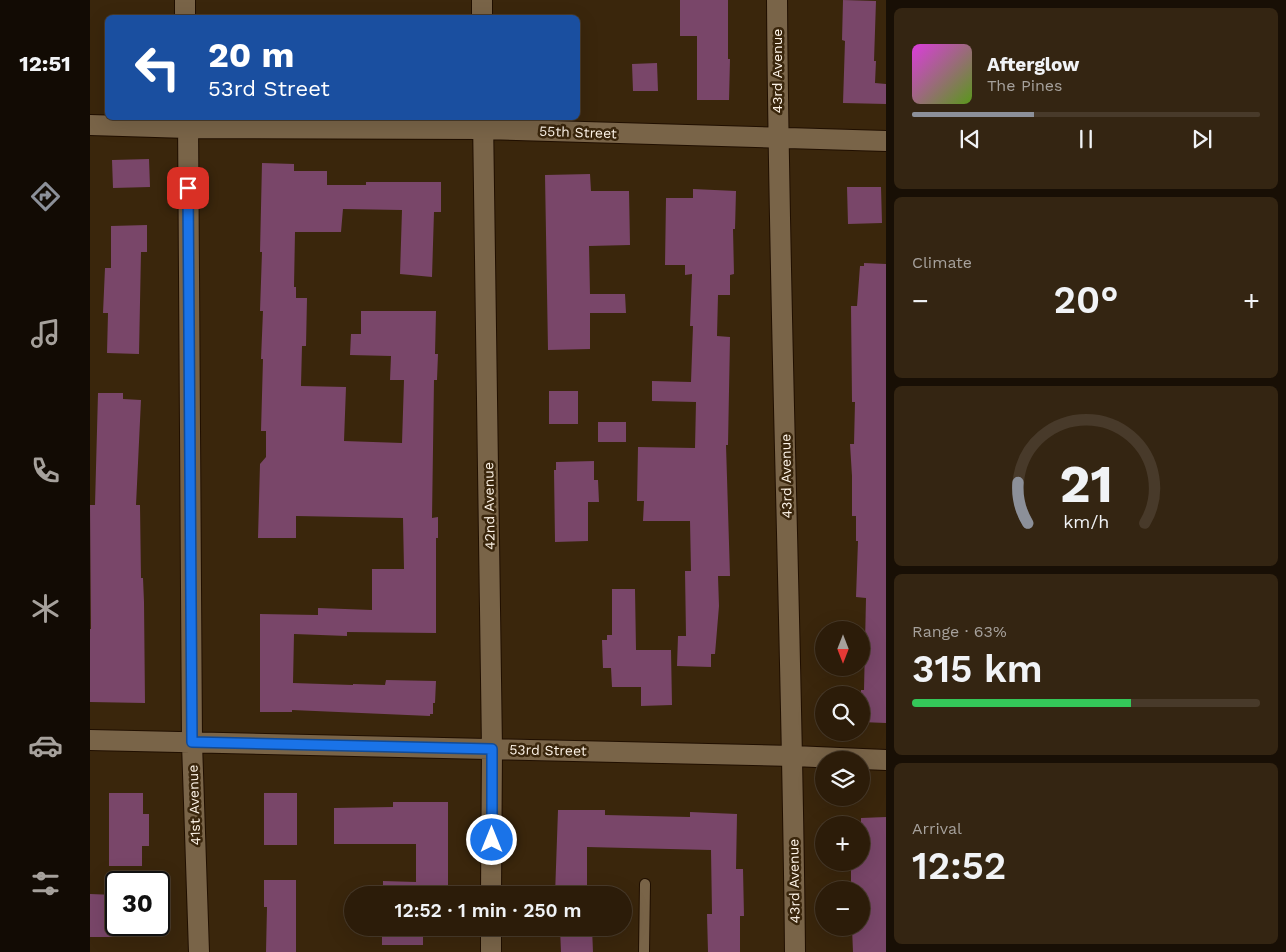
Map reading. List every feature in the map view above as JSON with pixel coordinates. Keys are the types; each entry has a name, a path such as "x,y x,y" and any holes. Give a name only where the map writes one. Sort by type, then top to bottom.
{"street":[{"path":"185,0 185,15"},
{"path":"482,0 482,15"},
{"name":"43rd Avenue","path":"777,0 778,138 793,756 795,952"},
{"name":"55th Street","path":"90,125 188,123 483,123 778,138 886,141"},
{"name":"41st Avenue","path":"188,123 192,742 199,952"},
{"name":"42nd Avenue","path":"483,123 492,749 491,886"},
{"name":"53rd Street","path":"90,740 793,756 886,760"},
{"path":"491,936 491,952"}],"lane":[{"path":"644,952 645,884"}],"building":[{"path":"680,0 728,0 729,100 697,100 697,36 680,36"},
{"path":"843,0 876,1 875,83 886,84 886,104 843,103 845,41 842,40"},
{"path":"657,63 658,91 633,91 632,64"},
{"path":"149,159 150,187 113,188 112,160"},
{"path":"262,163 294,164 294,171 327,171 327,185 366,185 366,182 441,182 441,212 434,212 432,277 400,274 402,210 343,209 341,232 295,232 294,287 296,287 296,298 307,298 306,346 302,346 301,386 346,387 344,441 402,443 404,380 390,380 391,356 350,355 351,334 361,334 361,311 436,311 435,354 438,354 437,380 434,380 432,518 438,517 438,538 436,538 436,633 347,632 347,636 294,634 293,683 385,685 386,680 436,681 435,703 433,703 433,714 430,714 430,716 292,710 292,712 260,712 260,614 318,615 318,608 372,610 372,569 404,569 403,518 296,516 296,538 258,538 260,464 266,457 266,431 261,431 263,359 261,359 263,311 260,311"},
{"path":"590,174 591,191 629,191 630,245 589,246 590,294 625,294 626,313 590,313 590,349 548,350 545,175"},
{"path":"847,187 881,187 882,223 848,224"},
{"path":"693,189 736,191 735,229 733,229 734,274 730,275 730,295 718,295 717,336 730,337 728,445 726,445 730,576 718,576 719,606 715,654 711,654 711,667 677,666 678,636 686,636 685,571 691,571 690,521 643,521 644,501 637,501 638,447 695,448 696,402 652,401 652,381 691,382 693,326 690,326 692,274 685,275 685,265 665,265 666,198 693,198"},
{"path":"147,225 147,252 141,252 139,354 107,353 108,313 103,313 105,268 111,268 111,226"},
{"path":"864,263 886,264 886,723 870,722 870,686 864,686 864,676 870,676 870,621 866,621 866,598 856,597 858,541 856,541 856,516 852,516 850,444 854,444 855,402 852,402 851,306 857,306 860,266 864,266"},
{"path":"549,391 578,391 578,424 549,424"},
{"path":"98,393 123,393 123,399 141,400 136,505 140,505 141,578 143,578 144,602 145,703 90,702 90,505 95,505"},
{"path":"598,422 626,422 626,442 598,442"},
{"path":"594,461 594,480 598,480 599,502 588,502 588,541 555,542 554,470 556,470 556,462"},
{"path":"612,589 635,589 636,650 671,650 672,705 641,706 641,687 612,687 611,668 603,668 602,640 607,640 607,635 612,635"},
{"path":"109,793 143,793 143,814 149,814 149,846 142,846 142,866 109,866"},
{"path":"264,793 297,793 297,845 264,845"},
{"path":"393,802 448,802 448,886 383,886 383,881 416,882 416,844 334,844 334,808 393,807"},
{"path":"558,810 605,810 605,815 690,817 690,812 737,814 736,869 743,869 744,916 740,916 740,952 708,952 707,914 712,914 711,850 587,847 587,886 555,886"},
{"path":"886,817 886,952 853,952 852,936 870,936 870,881 851,881 851,871 870,871 870,818"},
{"path":"264,880 296,880 296,952 266,952 267,907 264,907"},
{"path":"90,894 105,895 105,936 116,937 90,937"},
{"path":"382,936 423,936 423,945 382,945"},
{"path":"560,936 592,936 593,952 561,952"}],"route":[{"path":"188,188 192,742 492,749 492,840"}]}
